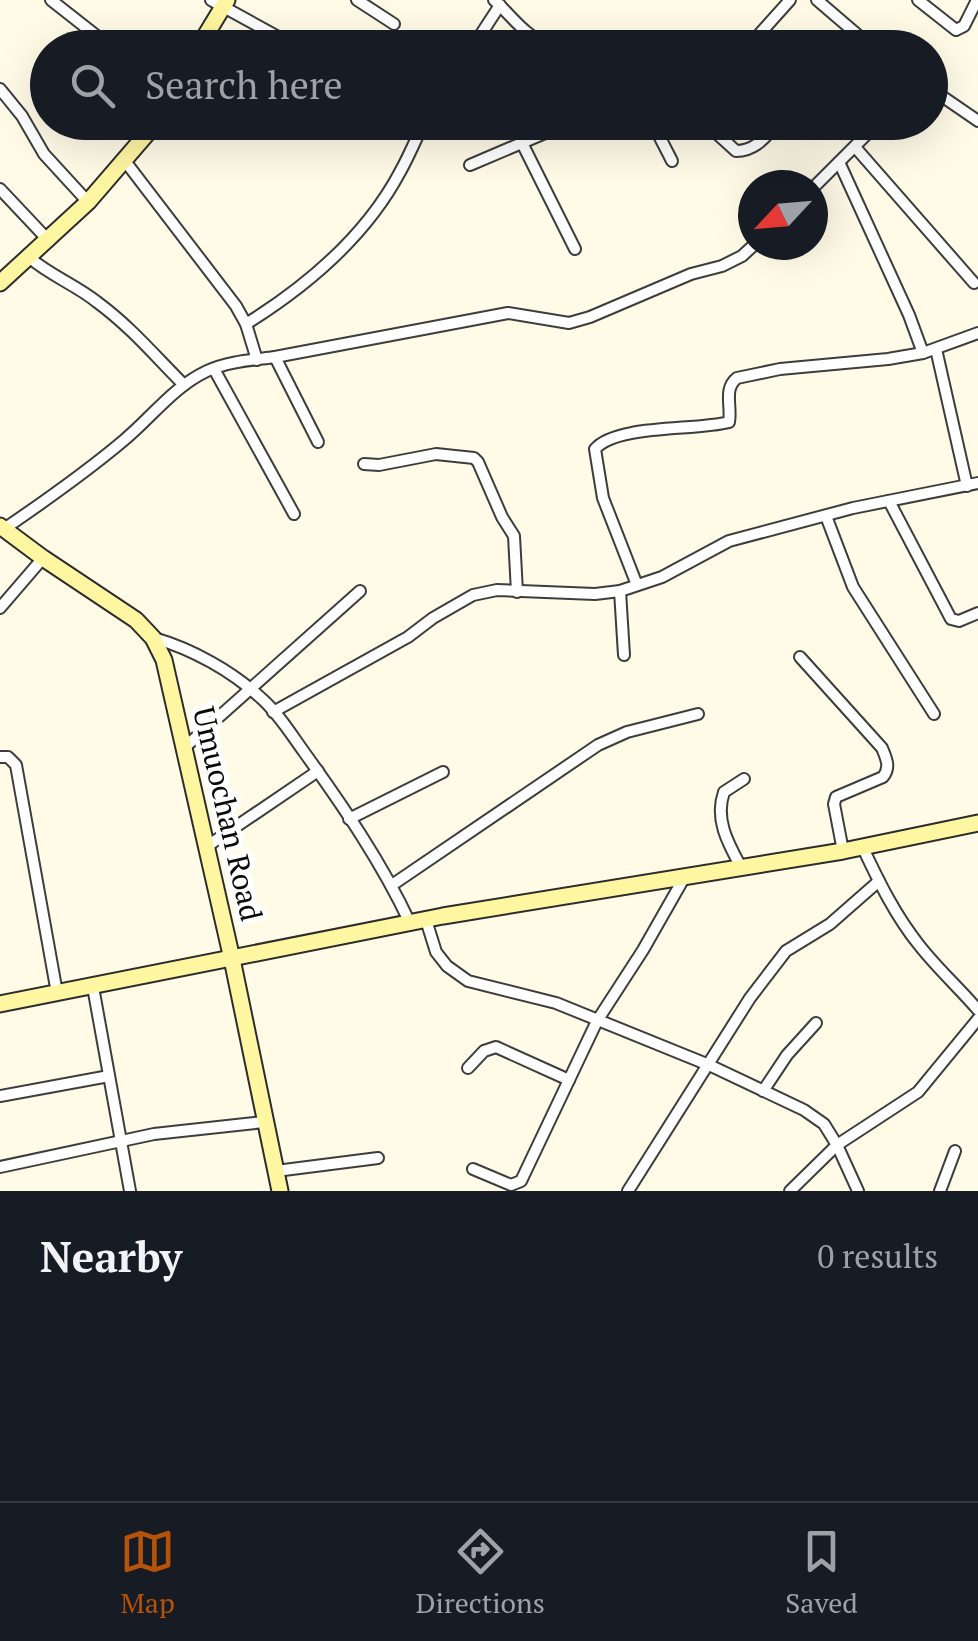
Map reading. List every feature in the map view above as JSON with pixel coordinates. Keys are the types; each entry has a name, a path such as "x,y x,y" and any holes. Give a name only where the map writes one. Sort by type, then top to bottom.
{"street":[{"path":"51,0 89,30"},
{"path":"357,0 394,24"},
{"path":"763,30 790,0"},
{"path":"817,0 852,30"},
{"path":"918,0 956,30 964,26 978,0"},
{"path":"207,30 220,2 267,30"},
{"path":"482,30 497,2 527,30"},
{"path":"0,89 30,130"},
{"path":"948,100 978,121"},
{"path":"36,140 88,202"},
{"path":"0,284 88,202 142,140"},
{"path":"246,324 278,304 359,232 400,173 413,140"},
{"path":"470,165 529,140"},
{"path":"661,140 672,161"},
{"path":"724,140 736,151 744,151 762,140"},
{"path":"828,173 861,140"},
{"path":"522,143 575,249"},
{"path":"854,147 974,283"},
{"path":"125,161 236,306 257,360"},
{"path":"273,712 408,637 473,594 497,590 595,594 620,591 662,577 729,540 973,484 929,351 839,162"},
{"path":"0,190 48,240"},
{"path":"30,258 98,302 148,345 184,386"},
{"path":"738,258 590,318 568,323 508,313 214,369 184,386 99,460 2,527 136,620 153,638 190,651 250,690 273,712 318,771 447,966 468,981 556,1003 709,1065 804,1110 824,1124 858,1191"},
{"path":"637,585 602,498 595,449 599,444 636,433 730,422 728,392 737,378 780,369 888,359 929,351 978,333"},
{"path":"275,357 318,442"},
{"path":"214,369 294,514"},
{"path":"364,464 379,465 436,454 478,462 514,536 517,592"},
{"path":"888,502 951,619 959,621 978,613"},
{"path":"826,516 853,587 934,714"},
{"path":"0,608 43,558"},
{"path":"620,591 624,656"},
{"path":"184,748 360,592"},
{"name":"Umuochan Road","path":"153,638 164,660 280,1191"},
{"path":"800,657 882,748 887,760 887,771 882,776 836,797 843,851"},
{"path":"392,885 598,744 627,732 698,714"},
{"path":"0,757 8,757 16,765 58,993"},
{"path":"206,847 318,771"},
{"path":"349,819 443,772"},
{"path":"742,869 723,831 721,800 724,792 744,779"},
{"path":"0,1004 418,921 742,869 978,824"},
{"path":"862,848 890,903 922,948 978,1010"},
{"path":"473,1169 512,1185 521,1181 596,1021 684,878"},
{"path":"628,1191 750,998 786,951 830,924 878,881"},
{"path":"93,987 130,1191"},
{"path":"790,1191 837,1145 918,1092 978,1019"},
{"path":"763,1091 787,1055 816,1023"},
{"path":"468,1068 484,1051 496,1047 570,1080"},
{"path":"0,1096 109,1076"},
{"path":"0,1167 179,1130 264,1122"},
{"path":"940,1191 955,1152"},
{"path":"276,1171 378,1158"}]}
